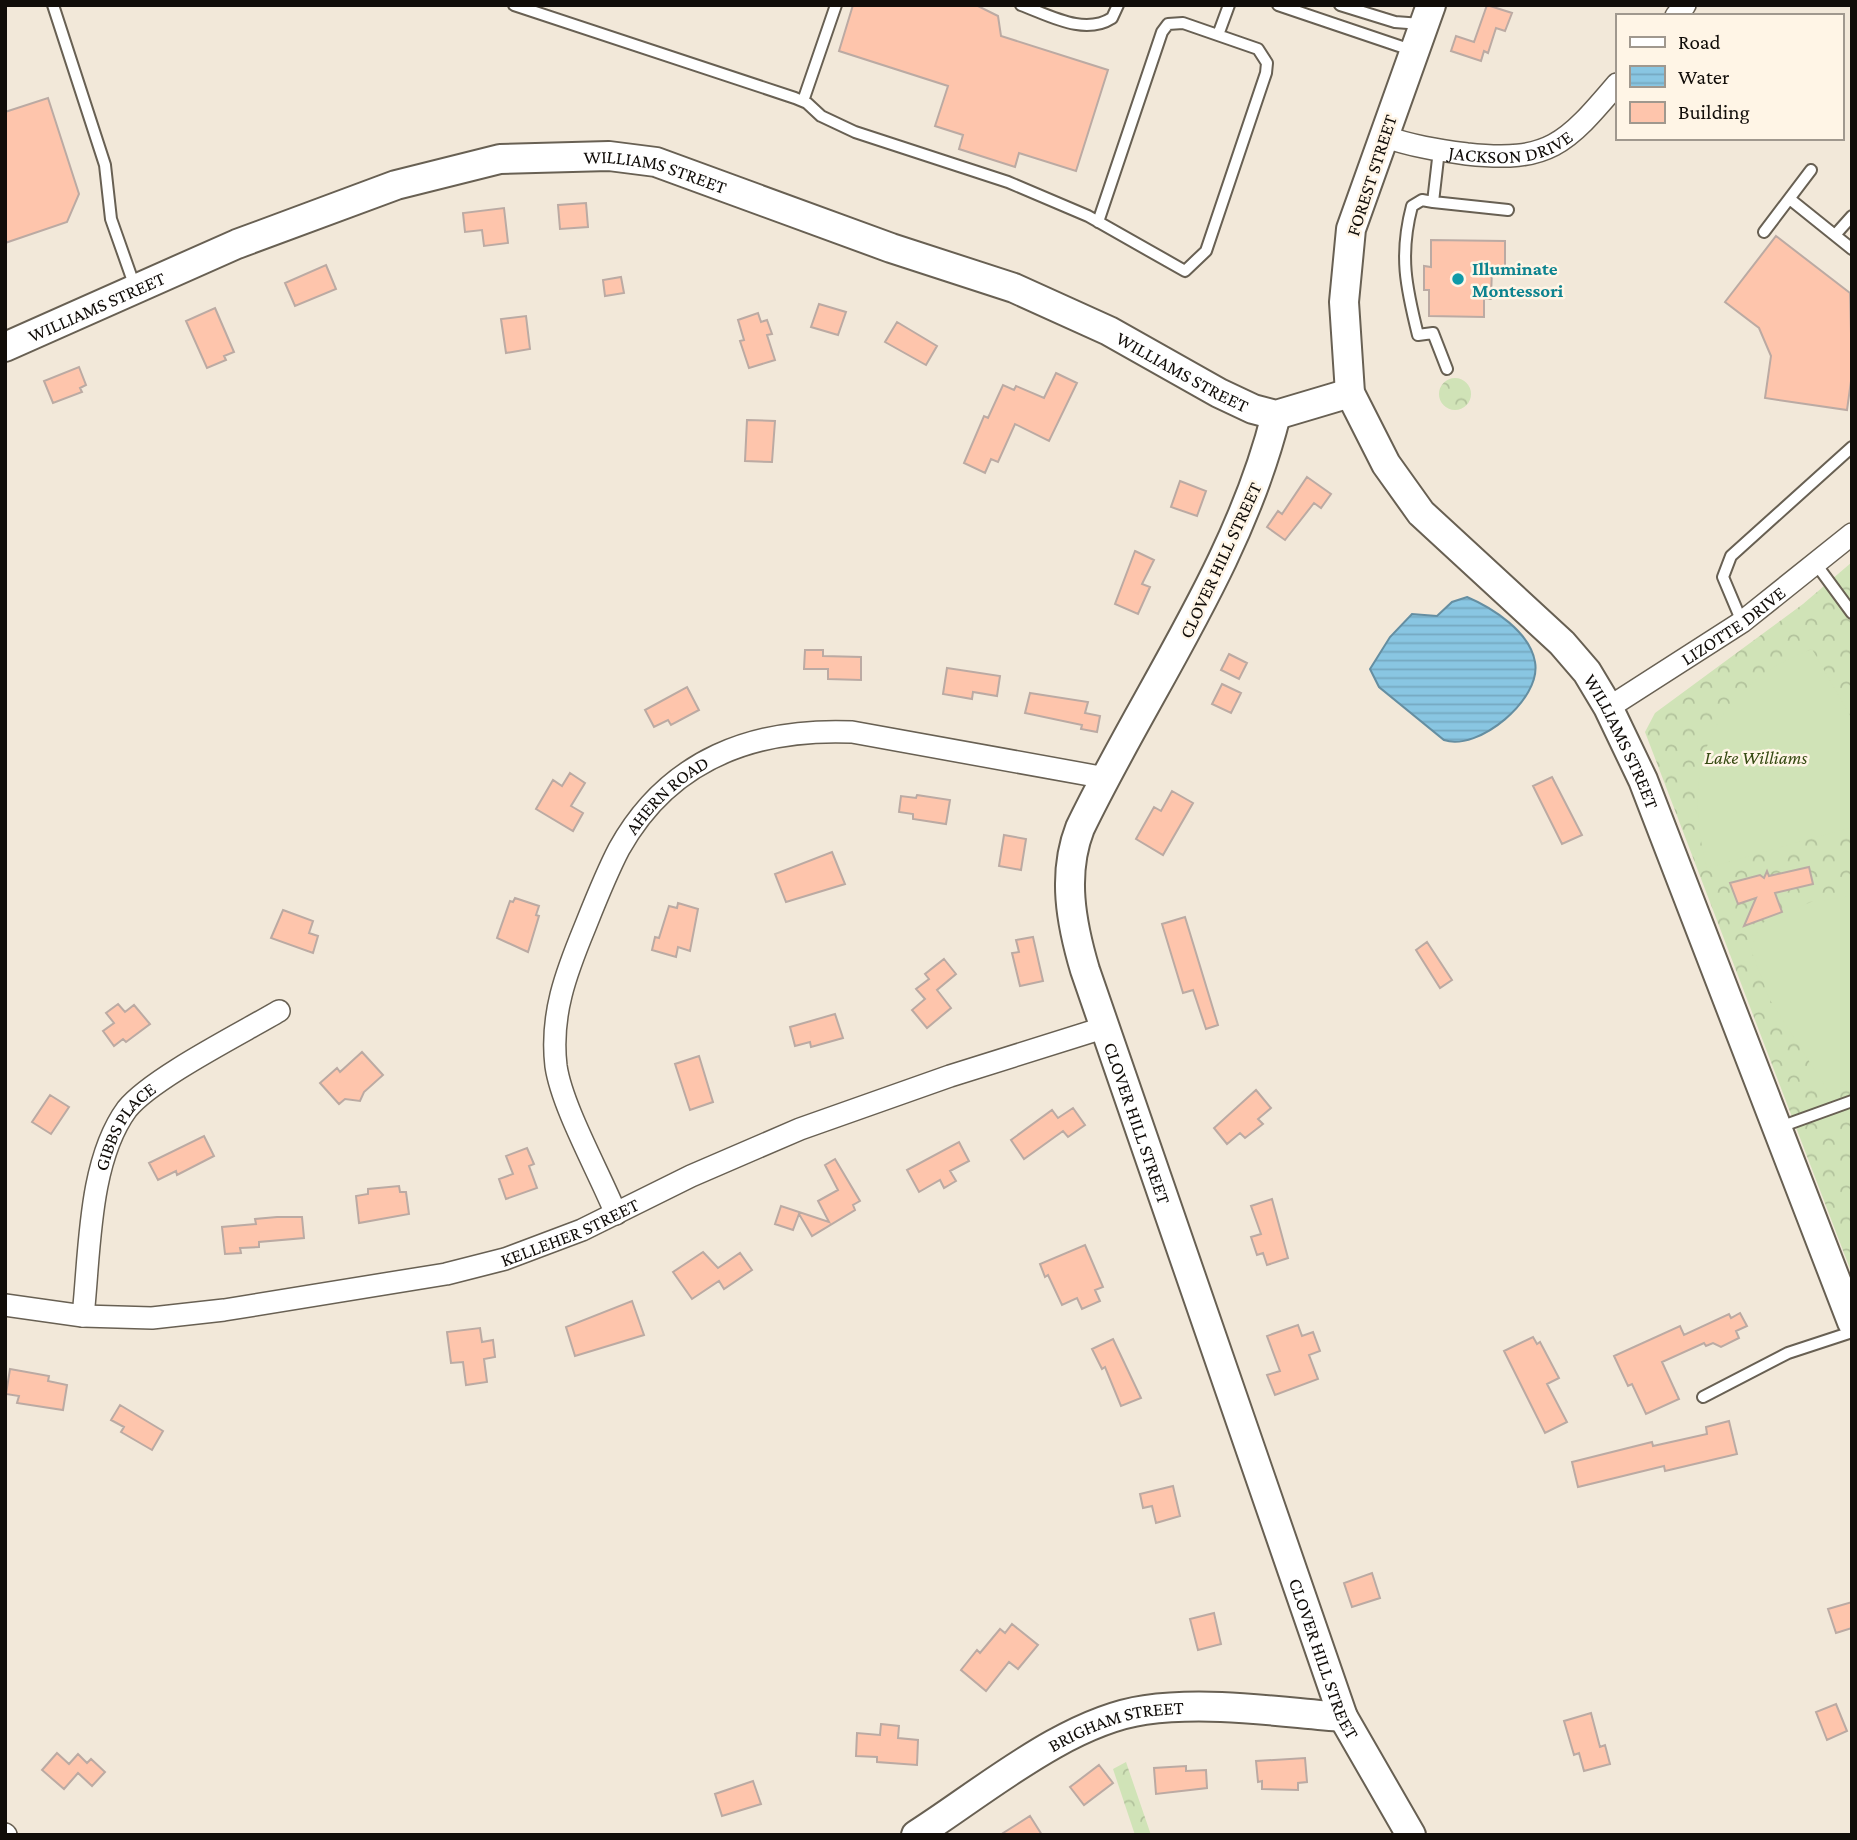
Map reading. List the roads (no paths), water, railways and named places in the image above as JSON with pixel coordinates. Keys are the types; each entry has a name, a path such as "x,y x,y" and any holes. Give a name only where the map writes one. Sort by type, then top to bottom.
{"street":[{"name":"FOREST STREET","path":"1350,393 1344,314 1348,244 1359,200 1427,15"},
{"name":"JACKSON DRIVE","path":"1383,136 1414,148 1524,157 1554,145 1582,125 1616,85"},
{"name":"WILLIAMS STREET","path":"5,347 237,244 396,185 500,159 609,156 667,166 869,240 1014,288 1109,331 1219,393 1253,409 1276,415"},
{"name":"WILLIAMS STREET","path":"1350,393 1401,489 1438,530 1562,643 1587,673 1608,708 1643,780 1852,1322"},
{"path":"1276,415 1350,393"},
{"name":"CLOVER HILL STREET","path":"1276,415 1262,467 1236,527 1176,653 1106,778 1074,844 1069,876 1078,947 1343,1717 1411,1835"},
{"name":"LIZOTTE DRIVE","path":"1608,708 1742,622 1852,534"},
{"name":"AHERN ROAD","path":"616,1214 565,1100 556,1067 557,1000 619,849 643,813 667,789 732,748 765,737 810,730 852,732 1106,778"},
{"name":"GIBBS PLACE","path":"83,1316 100,1167 128,1109 194,1061 279,1011"},
{"name":"KELLEHER STREET","path":"5,1305 83,1316 152,1318 224,1310 446,1274 505,1259 582,1230 691,1176 800,1129 950,1076 1106,1027"},
{"name":"BRIGHAM STREET","path":"916,1835 1075,1732 1144,1710 1220,1708 1343,1717"}],"lane":[{"path":"53,5 105,165 111,219 135,287"},
{"path":"514,5 803,101 821,116 855,132 1008,181 1098,222 1185,271 1206,251 1267,63 1258,49 1174,22 1168,24 1162,32 1098,222"},
{"path":"803,101 836,5"},
{"path":"1021,5 1074,24 1092,26 1111,18 1118,5"},
{"path":"1218,35 1228,5"},
{"path":"1278,5 1414,51"},
{"path":"1340,5 1395,22 1427,15"},
{"path":"1433,202 1439,150"},
{"path":"1765,232 1811,170"},
{"path":"1447,369 1433,333 1418,335 1403,270 1404,234 1412,206 1422,200 1508,210"},
{"path":"1791,200 1852,248"},
{"path":"1835,236 1852,216"},
{"path":"1742,622 1723,577 1731,556 1852,447"},
{"path":"1816,564 1852,613"},
{"path":"1777,1128 1852,1101"},
{"path":"1703,1396 1787,1353 1852,1332"}],"water":[{"path":"1467,597 1509,622 1526,641 1535,662 1529,691 1518,706 1490,730 1458,742 1444,740 1379,687 1370,669 1390,637 1412,614 1437,616 1452,602"}],"place":[{"name":"Illuminate Montessori","path":"1458,279"}],"park label":[{"name":"Lake Williams","path":"1756,757"}]}
